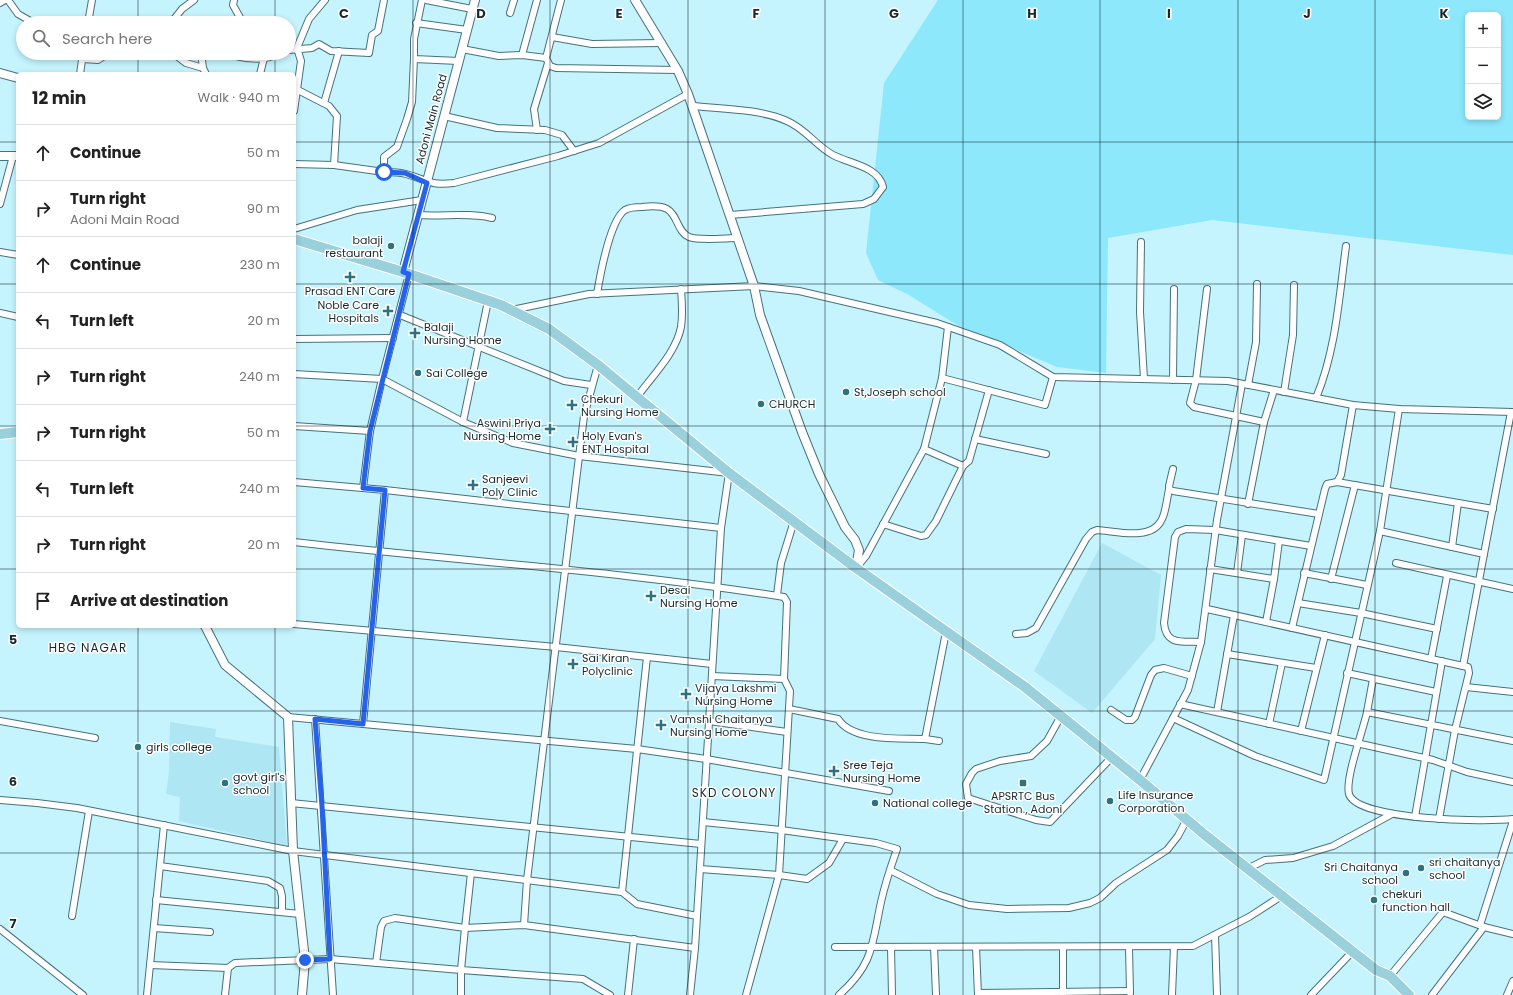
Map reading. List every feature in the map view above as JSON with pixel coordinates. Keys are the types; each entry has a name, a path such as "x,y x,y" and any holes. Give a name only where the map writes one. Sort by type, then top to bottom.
{"main road":[{"path":"296,240 406,273 488,301 511,310 549,329 598,365 729,473 856,568 1025,687 1353,952 1376,970 1390,976 1409,995"},
{"path":"0,434 16,432"}],"street":[{"path":"0,3 5,0"},
{"path":"8,0 18,14 22,16"},
{"path":"89,16 92,0"},
{"path":"176,16 182,9 194,0"},
{"path":"234,0 233,5 239,16"},
{"path":"325,0 309,19 297,48 301,61 296,89 329,106 338,116 334,165"},
{"path":"297,48 312,48 319,44 331,51 369,53 372,35 378,31 384,0"},
{"path":"384,172 384,157 397,147 412,102 416,23 422,0"},
{"path":"426,0 472,9"},
{"name":"Adoni Main Road","path":"406,273 422,200 475,0"},
{"path":"510,13 514,0"},
{"path":"522,55 537,0"},
{"path":"537,130 534,109 561,0"},
{"path":"635,0 677,70 693,106 754,286 760,315 802,432 822,480 845,527 855,540 859,550 856,568"},
{"path":"416,23 467,30"},
{"path":"552,37 592,44 662,44"},
{"path":"462,49 495,56 522,55 547,60 556,68 677,70"},
{"path":"324,103 339,51"},
{"path":"414,59 459,61"},
{"path":"80,72 82,60"},
{"path":"182,60 205,71"},
{"path":"203,60 205,71"},
{"path":"261,72 264,60"},
{"path":"0,73 16,77"},
{"path":"296,164 334,165 384,172 405,173 427,183 438,184 454,182 574,151 599,143 688,94"},
{"path":"693,106 769,115 787,121 804,130 829,153 873,172 881,180 883,186 874,200 863,204 730,216"},
{"path":"444,116 497,128 537,130 562,135 574,151"},
{"path":"0,156 16,156 0,204"},
{"path":"296,228 357,210 422,200"},
{"path":"597,294 603,259 617,220 623,211 630,208 648,206 662,207 668,210 675,218 682,232 693,238 738,238"},
{"path":"418,216 470,214 492,218"},
{"path":"1141,242 1140,312 1144,379"},
{"path":"1316,398 1326,373 1331,353 1346,246"},
{"path":"0,252 16,255"},
{"path":"363,488 370,431 382,379 400,315 406,273"},
{"path":"1140,780 1188,690 1201,642 1207,609 1210,568 1221,498 1237,416 1256,342 1257,284"},
{"path":"1284,392 1293,335 1294,285"},
{"path":"511,310 597,294 754,286 799,291 948,327 1000,345 1052,377 1228,381 1353,405 1399,409 1512,412 1463,666"},
{"path":"637,397 672,350 681,328 681,289"},
{"path":"1173,380 1174,289"},
{"path":"1207,289 1196,380 1190,400 1192,406 1264,422"},
{"path":"463,422 488,301"},
{"path":"0,312 16,316"},
{"path":"400,315 564,381 591,385"},
{"path":"856,568 866,556 924,449 942,378 948,327"},
{"path":"296,339 393,338"},
{"path":"524,925 527,880 584,416 591,385 598,365"},
{"path":"296,374 382,379 463,422 514,443 579,456 729,473 721,528 695,948 690,995"},
{"path":"942,378 1045,405 1052,377"},
{"path":"883,524 921,536 926,535 936,521 963,466 969,461 989,390"},
{"path":"1248,504 1264,422 1274,390"},
{"path":"1337,482 1342,475 1353,405"},
{"path":"1173,718 1255,756 1324,780 1380,531 1399,409"},
{"path":"296,426 370,431"},
{"path":"975,439 1046,454"},
{"path":"924,449 963,466"},
{"path":"1016,634 1027,633 1036,628 1086,539 1092,532 1097,530 1143,533 1151,530 1162,520 1172,468"},
{"path":"296,482 573,510 721,528"},
{"path":"1292,628 1304,573 1327,484 1337,482 1493,509"},
{"path":"1332,579 1355,485"},
{"path":"1169,488 1173,491 1221,498 1248,504 1319,514"},
{"path":"363,724 385,490"},
{"path":"1452,547 1458,503"},
{"path":"777,595 781,563 794,521"},
{"path":"1201,642 1173,640 1167,637 1165,632 1164,623 1175,537 1178,532 1186,529 1216,530 1311,546"},
{"path":"1380,531 1484,554"},
{"path":"1237,573 1242,535"},
{"path":"1266,622 1279,541"},
{"path":"296,542 379,552 566,568 718,587 784,597 787,602 784,679 790,692 779,875 746,995"},
{"path":"1396,563 1447,576 1513,589"},
{"path":"1210,568 1274,579"},
{"path":"1304,573 1367,585"},
{"path":"1431,659 1447,576"},
{"path":"1298,603 1361,613 1437,629"},
{"path":"1207,609 1442,661 1463,666 1469,670 1455,730 1439,819"},
{"path":"1216,712 1234,615"},
{"path":"296,624 556,647 712,664"},
{"path":"206,628 225,665 288,717 545,739 636,749 706,759 889,792"},
{"path":"925,739 946,632"},
{"path":"1301,731 1324,635"},
{"path":"1227,654 1316,668"},
{"path":"622,892 636,749 647,657"},
{"path":"1415,817 1442,661"},
{"path":"1269,724 1282,663"},
{"path":"1111,710 1126,720 1132,720 1135,718 1151,676 1155,670 1164,668 1192,676"},
{"path":"1348,673 1436,692"},
{"path":"712,676 784,679"},
{"path":"1373,679 1350,777 1348,792 1350,798 1366,808 1392,814 1439,819 1513,820 1482,926 1432,995"},
{"path":"1466,687 1513,692"},
{"path":"1180,704 1425,758 1467,772 1513,782"},
{"path":"789,708 838,719 843,726 851,731 891,739 925,739 939,741"},
{"path":"1366,712 1513,741"},
{"path":"1062,716 1047,741 1031,756 1000,761 976,769 966,784 968,798 1036,820 1050,822 1112,757"},
{"path":"288,717 293,851 305,960 302,995"},
{"path":"315,719 333,995"},
{"path":"0,721 95,738"},
{"path":"709,721 788,732"},
{"path":"0,800 36,803 89,811 293,851 622,892 637,904 697,916"},
{"path":"291,803 701,844"},
{"path":"72,916 89,811"},
{"path":"1249,868 1265,860 1293,858 1333,846 1392,814"},
{"path":"890,870 937,894 969,905 1007,909 1069,908 1090,903 1100,898 1116,883 1166,850 1178,836 1187,819"},
{"path":"703,822 781,830 876,843 897,849 881,901 873,947 863,968 852,983 839,995"},
{"path":"147,995 164,825"},
{"path":"700,869 779,875 807,879 829,863 843,839"},
{"path":"160,866 268,881 280,888 282,896 282,912"},
{"path":"461,995 461,970 471,873"},
{"path":"835,947 1174,948 1193,946 1249,917 1283,895"},
{"path":"156,900 300,914"},
{"path":"1390,976 1443,912 1482,926 1513,934"},
{"path":"376,963 381,927 384,921 395,918 465,928 524,925 695,948"},
{"path":"154,928 210,932"},
{"path":"0,929 83,995"},
{"path":"1215,935 1217,995"},
{"path":"628,995 634,939"},
{"path":"891,947 892,995"},
{"path":"934,947 936,995"},
{"path":"976,947 978,994 1063,994 1130,993 1129,947"},
{"path":"1063,947 1063,994"},
{"path":"1172,995 1174,948"},
{"path":"1312,995 1353,952"},
{"path":"150,965 228,968 238,962 330,959 583,979 610,995"},
{"path":"225,995 228,968"},
{"path":"1507,995 1513,981"}],"shaded area":[{"path":"938,0 1513,0 1513,255 1212,220 1108,238 1106,373 1057,367 957,325 909,295 878,280 866,253 884,83"},
{"path":"1102,543 1161,575 1155,639 1092,713 1034,671"},
{"name":"govt girl's school","path":"170,722 216,729 215,737 279,747 287,846 179,821 180,797 166,794 169,772"}],"place":[{"name":"balaji restaurant","path":"391,246"},
{"name":"Prasad ENT Care","path":"350,277"},
{"name":"Noble Care Hospitals","path":"388,311"},
{"name":"Balaji Nursing Home","path":"415,333"},
{"name":"Sai College","path":"418,373"},
{"name":"St,Joseph school","path":"846,392"},
{"name":"CHURCH","path":"761,404"},
{"name":"Chekuri Nursing Home","path":"572,405"},
{"name":"Aswini Priya Nursing Home","path":"550,429"},
{"name":"Holy Evan's ENT Hospital","path":"573,442"},
{"name":"Sanjeevi Poly Clinic","path":"473,485"},
{"name":"Desai Nursing Home","path":"651,596"},
{"name":"Sai Kiran Polyclinic","path":"573,664"},
{"name":"Vijaya Lakshmi Nursing Home","path":"686,694"},
{"name":"Vamshi Chaitanya Nursing Home","path":"661,725"},
{"name":"girls college","path":"138,747"},
{"name":"Sree Teja Nursing Home","path":"834,771"},
{"name":"govt girl's school","path":"225,783"},
{"name":"APSRTC Bus Station , Adoni","path":"1023,783"},
{"name":"Life Insurance Corporation","path":"1110,801"},
{"name":"National college","path":"875,803"},
{"name":"sri chaitanya school","path":"1421,868"},
{"name":"Sri Chaitanya school","path":"1406,873"},
{"name":"chekuri function hall","path":"1374,900"}],"district":[{"name":"HBG NAGAR","path":"88,648"},
{"name":"SKD COLONY","path":"734,793"}],"route":[{"path":"305,960 330,959 322,806 315,719 363,724 385,490 363,488 370,431 409,274 403,272 427,183 405,173 384,172"}]}
